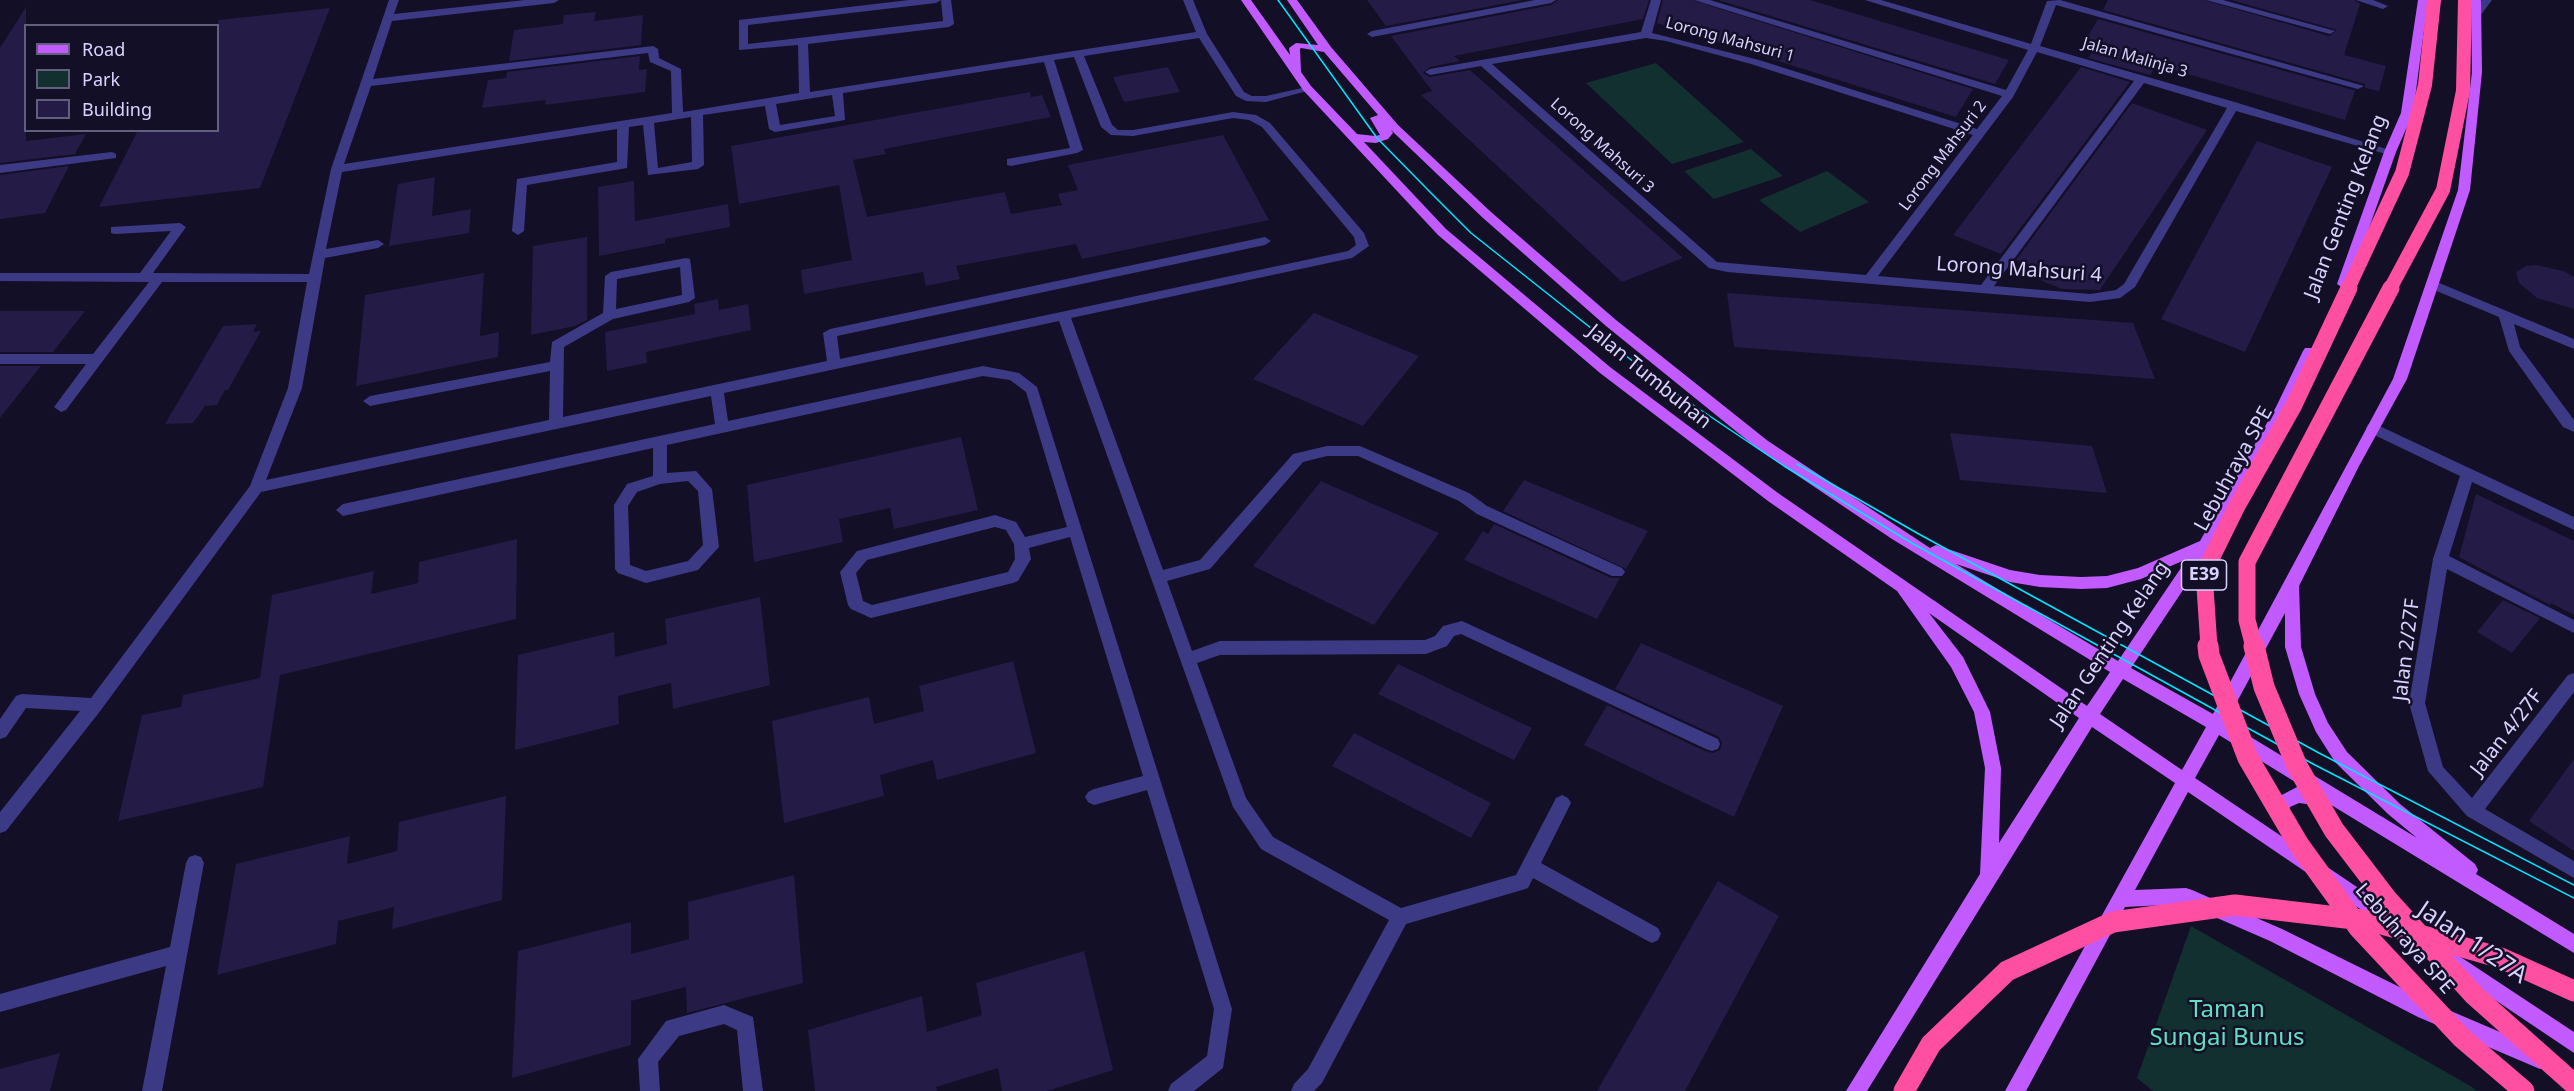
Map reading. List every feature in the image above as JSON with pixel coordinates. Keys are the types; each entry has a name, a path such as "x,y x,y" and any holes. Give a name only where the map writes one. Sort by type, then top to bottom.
{"highway":[{"name":"Lebuhraya SPE","path":"2434,0 2426,85 2402,173 2294,405 2237,506 2204,573 2209,655 2248,758 2299,845 2359,928 2462,1038 2524,1091"},
{"name":"Lebuhraya SPE","path":"2470,7 2463,91 2443,189 2285,485 2247,562 2247,620 2264,687 2297,766 2334,830 2386,898 2474,995 2574,1084"},
{"path":"1904,1091 1931,1044 2007,971 2113,922 2235,905 2372,921 2501,958 2574,991"}],"main road":[{"name":"Jalan Tumbuhan","path":"1246,0 1307,88 1442,232 1605,370 1773,498 2089,716"},
{"name":"Jalan Tumbuhan","path":"1292,0 1327,49 1379,110 1486,215 1611,323 1763,445 1897,535 2119,669"},
{"name":"Jalan Genting Kelang","path":"1856,1091 2119,669 2206,544 2283,407 2350,269 2390,152 2407,113 2423,0"},
{"path":"2015,1091 2292,585 2400,380 2464,190 2477,72 2470,7 2476,0"},
{"path":"1298,76 1294,48 1300,45 1327,49"},
{"path":"1353,137 1376,140 1384,137 1387,133 1376,117 1379,110"},
{"path":"1897,535 2010,576 2061,583 2125,579 2158,567 2206,544"},
{"path":"1887,575 1947,648 1982,712 1993,777 1987,879"},
{"path":"2292,585 2291,629 2298,667 2322,728 2341,757 2394,809 2537,922"},
{"name":"Jalan 1/27A","path":"2119,669 2215,724 2574,944"},
{"name":"Jalan 1/27A","path":"2089,716 2574,1043"},
{"name":"Jalan 1/27A","path":"2311,866 2281,825 2282,803 2297,795 2340,801"},
{"path":"2120,899 2186,896 2276,935 2425,1010 2574,1074"}],"street":[{"path":"0,825 95,705 256,488 295,388 318,255 337,169 394,0"},
{"path":"388,18 554,0"},
{"path":"936,0 743,22 743,48 949,24 946,0"},
{"path":"1188,0 1202,34 1240,93 1250,99 1266,99 1307,88"},
{"path":"1372,34 1551,0"},
{"path":"1646,35 1656,0"},
{"path":"1699,0 2009,95"},
{"name":"Jalan Malinja 3","path":"1870,0 2036,46 2390,152"},
{"path":"2052,0 2358,86"},
{"name":"Lorong Mahsuri 2","path":"1869,280 2009,95 2036,46 2052,0"},
{"path":"2211,0 2330,31"},
{"path":"2361,0 2383,6"},
{"path":"2470,7 2487,0"},
{"path":"337,169 1202,34"},
{"name":"Lorong Mahsuri 1","path":"1430,72 1646,35 1680,40 1755,62 1980,134"},
{"path":"804,41 805,96"},
{"path":"366,82 652,49 654,60 676,69 678,116"},
{"path":"256,488 1065,317 1352,254 1363,246 1360,236 1266,125 1252,117 1233,115 1133,133 1115,133 1107,127 1078,53"},
{"path":"1011,162 1077,150 1048,58"},
{"name":"Lorong Mahsuri 3","path":"1484,63 1699,253"},
{"path":"1986,288 2142,78"},
{"path":"770,101 775,129 841,118 837,91"},
{"name":"Lorong Mahsuri 4","path":"1699,253 1713,265 1727,268 2090,298 2120,294 2129,287 2234,105"},
{"path":"648,120 652,172 698,165 697,113"},
{"path":"518,231 521,182 623,165 623,124"},
{"path":"0,169 112,156"},
{"path":"115,230 180,226 144,277"},
{"path":"834,365 830,333 1265,242"},
{"path":"318,255 378,244"},
{"path":"556,424 557,345 609,315 689,298 686,262 611,276 609,315"},
{"path":"0,277 314,278"},
{"path":"61,407 159,277"},
{"path":"2432,284 2574,344"},
{"path":"2505,315 2514,348 2568,423 2574,427"},
{"path":"1065,317 1239,802 1267,843 1400,917 1522,882 1562,803"},
{"path":"0,360 96,359"},
{"path":"370,401 557,364"},
{"path":"343,510 983,371 1014,376 1032,390 1222,1009 1216,1061 1178,1091"},
{"path":"717,390 722,428"},
{"path":"2373,428 2574,524"},
{"path":"660,442 660,478"},
{"path":"1158,577 1206,565 1298,458 1327,451 1360,451 1464,497 1482,510 1617,572"},
{"name":"Jalan 2/27F","path":"2468,473 2441,559 2417,703 2436,771 2473,811 2574,870"},
{"path":"692,475 705,489 711,547 693,566 646,577 623,569 621,506 632,488 660,478 692,475"},
{"path":"994,521 1011,526 1021,544 1023,559 1013,577 871,612 856,605 848,572 862,555 994,521"},
{"path":"1021,544 1076,530"},
{"path":"2441,559 2574,627"},
{"path":"1188,659 1220,648 1426,647 1442,642 1449,631 1462,627 1712,744"},
{"name":"Jalan 4/27F","path":"2473,811 2574,680"},
{"path":"0,732 22,701 95,705"},
{"path":"1094,796 1152,781"},
{"path":"152,1091 195,863"},
{"path":"1529,866 1652,934"},
{"path":"1301,1091 1315,1076 1400,917"},
{"path":"0,1003 178,954"},
{"path":"650,1091 648,1059 673,1028 724,1014 746,1024 753,1091"}],"green space":[{"path":"1656,63 1744,142 1672,164 1586,83"},
{"path":"1751,149 1783,176 1714,199 1684,171"},
{"path":"1827,171 1869,202 1800,232 1759,200"},
{"name":"Taman Sungai Bunus","path":"2191,926 2477,1091 2153,1091 2137,1078"}],"building":[{"path":"1367,0 1523,0 1386,26"},
{"path":"1558,0 1649,0 1643,19 1454,56 1460,61 1430,67 1423,73 1430,77 1470,70 1683,258 1622,282 1421,95 1432,91 1391,36 1551,5"},
{"path":"1663,0 1692,0 1973,89 1956,117 1657,23"},
{"path":"1718,0 1810,0 2009,60 1995,84"},
{"path":"2108,0 2204,0 2329,36 2337,30 2231,0 2354,0 2360,4 2344,55 2386,66 2379,91 2365,88 2365,84 2103,10"},
{"path":"26,7 24,132 26,132 26,141 86,134 75,154 0,163 0,48"},
{"path":"330,8 260,188 99,207 137,132 219,132 218,20"},
{"path":"596,12 594,21 643,15 641,45 509,61 514,30 563,24 564,15"},
{"path":"2098,19 2355,91 2345,120 2157,65 2150,75 2088,58 2096,47 2084,43"},
{"path":"640,56 639,70 647,69 645,92 545,105 546,100 482,108 488,80 506,78 507,72"},
{"path":"1168,67 1180,92 1124,102 1113,77"},
{"path":"2081,67 2130,82 2001,254 1953,235"},
{"path":"1030,92 1031,97 1042,95 1051,117 884,149 886,154 853,160 867,217 1005,192 1011,214 1062,205 1058,194 1078,190 1068,165 1223,135 1269,220 1082,259 1076,244 956,266 960,279 926,286 923,272 804,294 801,270 852,260 839,185 739,204 731,146"},
{"path":"2132,103 2207,130 2100,290 2062,289 2023,273 2029,266 2016,260"},
{"path":"2257,141 2332,167 2245,352 2161,319"},
{"path":"69,166 45,213 0,219 0,175"},
{"path":"435,177 432,216 471,209 469,233 389,246 398,184"},
{"path":"634,181 635,221 728,204 730,227 665,239 665,243 599,256 598,187"},
{"path":"587,237 587,320 575,326 531,335 533,246"},
{"path":"2536,265 2563,271 2574,277 2574,309 2537,298 2519,283 2516,272 2526,266"},
{"path":"484,273 480,336 499,332 498,357 356,386 365,295"},
{"path":"1727,293 2133,323 2155,379 1734,347"},
{"path":"718,299 719,310 748,304 751,330 646,352 647,363 607,371 605,332 695,314 694,304"},
{"path":"0,311 85,311 53,352 0,352"},
{"path":"1314,313 1419,356 1363,426 1253,379"},
{"path":"257,324 253,332 261,331 217,405 205,406 193,423 165,424 223,326"},
{"path":"0,366 41,366 0,418"},
{"path":"1950,433 2092,446 2107,493 1960,480"},
{"path":"961,437 978,510 894,529 890,508 839,519 843,542 754,562 747,485"},
{"path":"1524,480 1648,531 1626,569 1503,511"},
{"path":"1321,481 1439,533 1374,625 1253,566"},
{"path":"2476,494 2574,541 2574,615 2551,603 2550,605 2459,557"},
{"path":"1494,524 1611,578 1620,578 1597,619 1464,560 1483,531 1488,534"},
{"path":"517,539 516,619 280,675 263,787 118,821 142,715 181,707 183,695 260,678 272,595 374,571 371,594 418,583 419,562"},
{"path":"760,597 770,685 673,709 671,683 618,696 619,724 515,750 518,655 614,632 615,657 667,644 665,619"},
{"path":"2503,600 2540,618 2512,653 2477,632"},
{"path":"1641,643 1783,706 1734,817 1584,745 1607,705 1705,751 1713,753 1720,750 1722,743 1719,737 1615,689"},
{"path":"1013,661 1036,753 937,780 933,760 880,775 884,796 784,823 772,721 869,697 874,724 924,711 919,686"},
{"path":"1398,664 1532,728 1514,760 1378,694"},
{"path":"1354,733 1491,803 1471,838 1332,766"},
{"path":"2574,759 2574,851 2529,821"},
{"path":"506,796 502,900 392,929 394,907 338,921 336,944 217,975 236,864 350,836 347,864 397,851 399,822"},
{"path":"794,875 803,983 687,1013 686,987 631,1001 631,1045 512,1078 518,951 631,922 631,954 689,939 688,902"},
{"path":"1718,881 1779,916 1685,1091 1597,1091"},
{"path":"1084,951 1113,1070 1047,1091 1002,1091 998,1068 936,1087 937,1091 815,1091 808,1030 922,996 927,1032 982,1015 976,983"},
{"path":"60,1053 50,1091 0,1091 0,1069"}],"tram line":[{"path":"1278,0 1377,138 1431,193 1471,233 1659,382 1784,466 1910,542 2315,765 2574,898"},
{"path":"1797,464 1917,533 2319,753 2574,885"}]}
